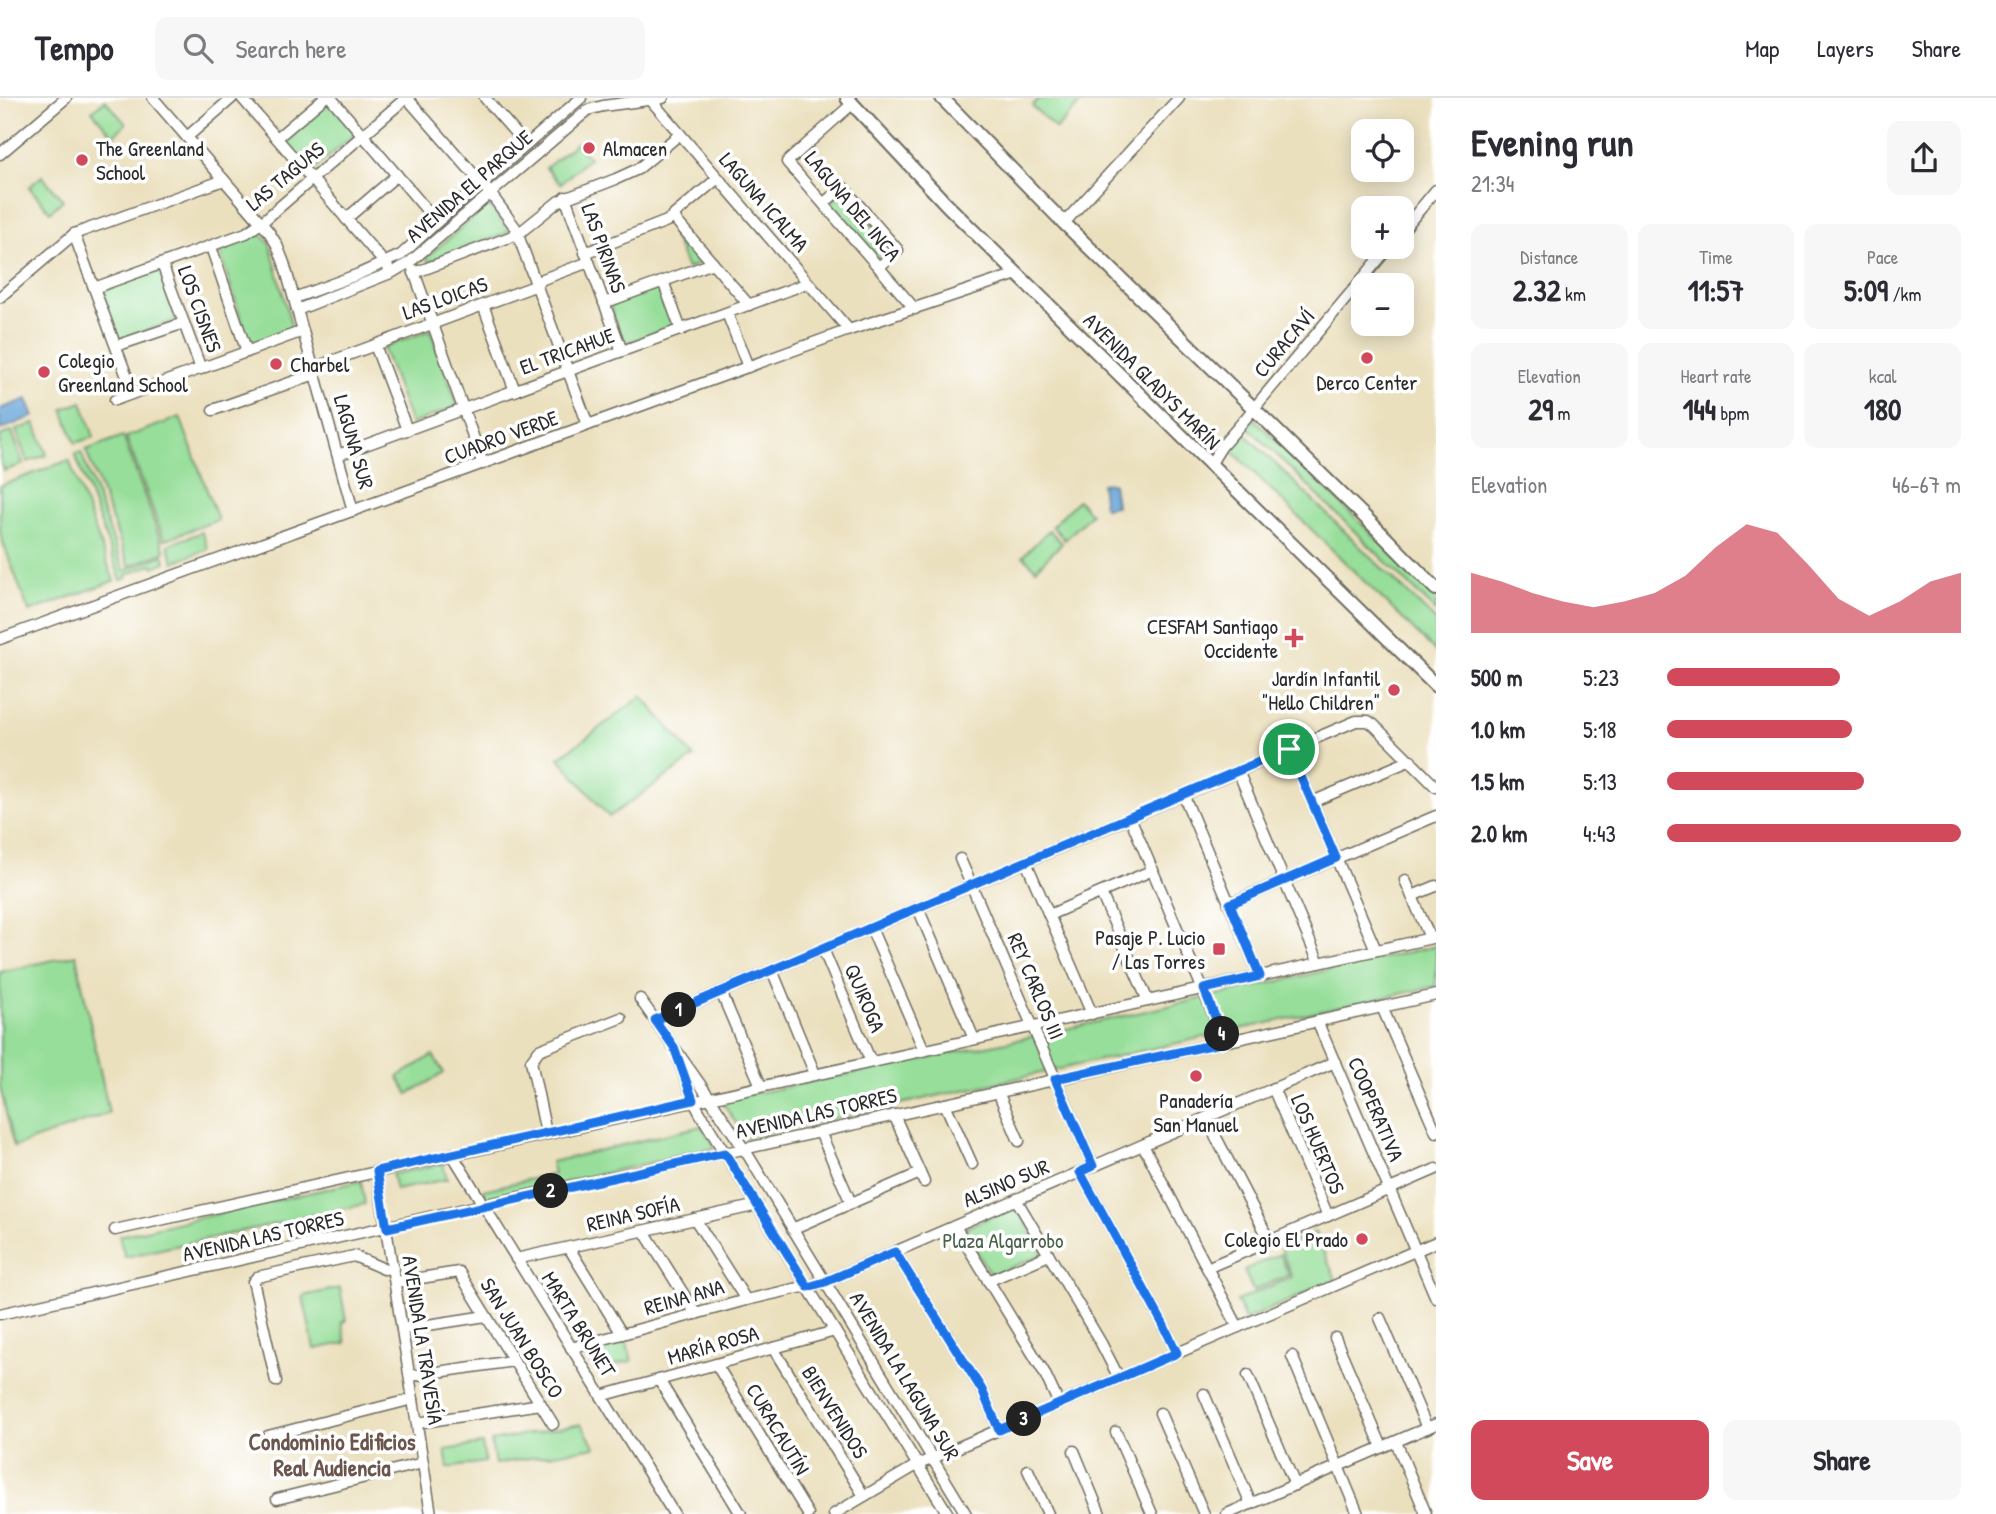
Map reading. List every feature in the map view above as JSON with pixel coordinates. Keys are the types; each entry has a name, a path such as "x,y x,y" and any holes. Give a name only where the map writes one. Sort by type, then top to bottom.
{"main road":[{"path":"942,98 1064,223 1436,589"},
{"name":"AVENIDA GLADYS MARÍN","path":"849,101 1017,274 1436,686"}],"street":[{"path":"0,154 66,98"},
{"name":"LAGUNA SUR","path":"153,98 261,223 281,254 353,511"},
{"path":"187,137 232,98"},
{"path":"242,98 393,272"},
{"path":"277,138 324,98"},
{"path":"331,98 437,222"},
{"path":"406,98 490,193 511,221 588,425"},
{"name":"LAS TAGUAS","path":"94,288 246,233 406,98"},
{"path":"486,98 526,145"},
{"name":"AVENIDA EL PARQUE","path":"297,310 393,272 410,262 588,110 663,98"},
{"path":"1064,223 1179,98"},
{"name":"AVENIDA EL PARQUE","path":"294,298 385,264 411,248 576,99"},
{"name":"LAGUNA ICALMA","path":"650,99 849,330"},
{"name":"LAGUNA DEL INCA","path":"849,101 787,162 915,309"},
{"path":"414,273 518,234 565,197 632,172 680,134"},
{"path":"346,219 397,176"},
{"name":"LAS LOICAS","path":"213,410 537,284 587,257 662,224 718,178"},
{"path":"0,297 75,234 224,180"},
{"path":"824,203 843,187 898,250 878,267"},
{"path":"1414,217 1436,190"},
{"name":"LAS PIRINAS","path":"565,197 622,351"},
{"path":"673,217 749,305"},
{"path":"75,234 133,393"},
{"path":"211,247 247,352"},
{"name":"CURACAVÍ","path":"1210,465 1222,447 1379,259"},
{"path":"410,262 483,464"},
{"path":"604,303 713,263"},
{"name":"LOS CISNES","path":"162,264 201,369"},
{"name":"CUADRO VERDE","path":"0,639 849,330 1017,274"},
{"path":"663,281 681,330"},
{"name":"EL TRICAHUE","path":"338,456 808,283"},
{"path":"483,305 515,391"},
{"path":"727,313 748,367"},
{"path":"116,346 184,323"},
{"path":"115,400 303,331"},
{"path":"375,345 407,430"},
{"path":"655,1020 1352,722 1364,720 1374,725 1436,787"},
{"path":"1289,749 1376,950"},
{"path":"1312,802 1411,760"},
{"path":"1238,771 1319,963"},
{"path":"1183,794 1260,976"},
{"path":"1230,904 1436,816"},
{"path":"1130,817 1225,1042"},
{"name":"REY CARLOS III","path":"960,859 1093,1166"},
{"path":"1026,862 1092,1014"},
{"path":"1049,915 1153,870"},
{"path":"1405,880 1433,937"},
{"path":"1412,896 1436,886"},
{"path":"1101,892 1148,1001"},
{"path":"918,908 974,1039"},
{"path":"871,928 924,1050"},
{"name":"AVENIDA LAS TORRES","path":"115,1230 1433,937"},
{"name":"QUIROGA","path":"822,949 871,1062"},
{"path":"772,970 816,1074"},
{"path":"721,992 761,1086"},
{"name":"AVENIDA LAS TORRES","path":"0,1314 1436,995"},
{"name":"AVENIDA LA LAGUNA SUR","path":"640,999 743,1149 966,1514"},
{"path":"1382,1007 1436,1132"},
{"path":"547,1133 531,1061 534,1055 539,1050 621,1018"},
{"name":"COOPERATIVA","path":"1317,1021 1436,1298"},
{"name":"AVENIDA LA LAGUNA SUR","path":"674,1047 693,1100 948,1514"},
{"name":"ALSINO SUR","path":"808,1287 1335,1062"},
{"name":"LOS HUERTOS","path":"1273,1088 1328,1216"},
{"path":"998,1092 1019,1142"},
{"path":"945,1104 972,1164"},
{"path":"792,1229 851,1203 922,1178 894,1115"},
{"path":"1206,1118 1270,1241"},
{"path":"820,1132 851,1203"},
{"path":"1143,1144 1238,1327"},
{"name":"MARTA BRUNET","path":"452,1154 674,1514"},
{"path":"1207,1268 1436,1169"},
{"name":"AVENIDA LA TRAVESÍA","path":"377,1171 431,1514"},
{"path":"1080,1172 1177,1353"},
{"path":"1016,1199 1119,1378"},
{"name":"REINA SOFÍA","path":"516,1259 758,1205"},
{"path":"695,1219 746,1300"},
{"path":"955,1226 1044,1372 1059,1404"},
{"path":"644,1231 696,1314"},
{"path":"834,1514 917,1465 1436,1242"},
{"path":"569,1248 622,1334"},
{"path":"895,1252 982,1390 999,1430"},
{"path":"988,1281 1049,1255"},
{"path":"276,1381 253,1282 257,1277 354,1256 384,1269 393,1268"},
{"name":"SAN JUAN BOSCO","path":"395,1282 459,1272 553,1424"},
{"name":"REINA ANA","path":"571,1348 746,1300 808,1287"},
{"path":"402,1329 486,1316"},
{"path":"1227,1514 1432,1426 1380,1318"},
{"name":"MARÍA ROSA","path":"601,1396 835,1331"},
{"path":"1335,1338 1382,1447"},
{"name":"BIENVENIDOS","path":"773,1348 864,1496"},
{"path":"1292,1356 1358,1514"},
{"path":"410,1377 514,1361"},
{"name":"CURACAUTÍN","path":"716,1364 808,1514"},
{"path":"1248,1375 1295,1485"},
{"path":"659,1380 741,1514"},
{"path":"1204,1394 1251,1504"},
{"path":"268,1436 413,1399"},
{"path":"417,1423 541,1404"},
{"path":"1160,1413 1204,1514"},
{"path":"1116,1432 1152,1514"},
{"path":"1396,1442 1426,1514"},
{"path":"1074,1451 1100,1514"},
{"path":"277,1499 423,1463"},
{"path":"1028,1470 1048,1514"}],"green space":[{"path":"1039,98 1085,98 1056,129 1032,106"},
{"path":"327,99 356,133 310,173 281,140"},
{"path":"105,100 126,124 113,136 92,111"},
{"path":"576,143 589,158 560,184 546,168"},
{"path":"42,176 63,200 50,212 29,187"},
{"path":"843,192 892,249 880,260 830,203"},
{"path":"490,206 510,232 429,262 426,258 485,207"},
{"path":"675,226 702,258 700,263 687,269 671,229"},
{"path":"259,232 270,244 293,332 250,346 219,250"},
{"path":"162,270 180,319 119,340 102,291"},
{"path":"662,287 675,326 623,344 610,305"},
{"path":"430,330 458,406 411,424 383,348"},
{"path":"82,402 94,437 75,443 63,409"},
{"path":"180,417 218,520 164,540 126,437"},
{"path":"1253,418 1436,596 1436,611 1247,426"},
{"path":"35,423 47,455 27,462 16,430"},
{"path":"12,431 23,464 4,471 0,459 0,436"},
{"path":"1242,431 1436,621 1436,652 1228,447"},
{"path":"123,436 165,552 129,566 86,450"},
{"path":"81,452 124,571 163,555 166,562 154,567 153,564 126,575 127,578 121,580 75,454"},
{"path":"69,460 114,581 29,612 0,534 0,486"},
{"path":"1078,500 1091,514 1065,540 1052,526"},
{"path":"1049,530 1062,543 1036,569 1023,556"},
{"path":"202,532 208,549 174,562 168,545"},
{"path":"642,696 694,757 609,817 559,758"},
{"path":"1436,946 1436,986 746,1138 724,1105 727,1099 1021,1039"},
{"path":"76,955 109,1113 14,1147 0,1087 0,972"},
{"path":"433,1055 444,1073 408,1094 398,1077"},
{"path":"702,1126 715,1148 487,1200 483,1190 554,1174 551,1162"},
{"path":"443,1164 447,1179 396,1190 392,1174"},
{"path":"361,1181 365,1204 125,1257 119,1236"},
{"name":"Plaza Algarrobo","path":"1016,1205 1043,1254 991,1276 963,1229"},
{"path":"1315,1232 1336,1280 1245,1320 1237,1301 1292,1277 1280,1247"},
{"path":"1280,1254 1289,1275 1253,1291 1244,1270"},
{"path":"340,1288 346,1321 342,1322 346,1343 314,1349 303,1296"},
{"path":"626,1340 632,1361 595,1370 581,1352"},
{"path":"581,1424 595,1447 495,1464 491,1441"},
{"path":"482,1444 485,1462 448,1468 445,1450"}],"water":[{"path":"27,399 34,416 0,430 0,409"},
{"path":"1113,483 1116,506 1104,508 1101,484"}],"place":[{"name":"Almacen","path":"589,148"},
{"name":"The Greenland School","path":"82,160"},
{"name":"Derco Center","path":"1367,358"},
{"name":"Charbel","path":"276,364"},
{"name":"Colegio Greenland School","path":"44,372"},
{"name":"CESFAM Santiago Occidente","path":"1294,638"},
{"name":"Jardín Infantil \"Hello Children\"","path":"1394,690"},
{"name":"Pasaje P. Lucio / Las Torres","path":"1219,949"},
{"name":"Panadería San Manuel","path":"1196,1076"},
{"name":"Colegio El Prado","path":"1362,1239"}],"district":[{"name":"Condominio Edificios Real Audiencia","path":"332,1454"}],"route":[{"path":"1289,749 1336,858 1230,904 1260,976 1204,989 1225,1042 1055,1079 1093,1166 1080,1172 1177,1353 999,1430 982,1390 895,1252 808,1287 725,1153 387,1228 377,1171 693,1100 674,1047 655,1020 1289,749"}]}
